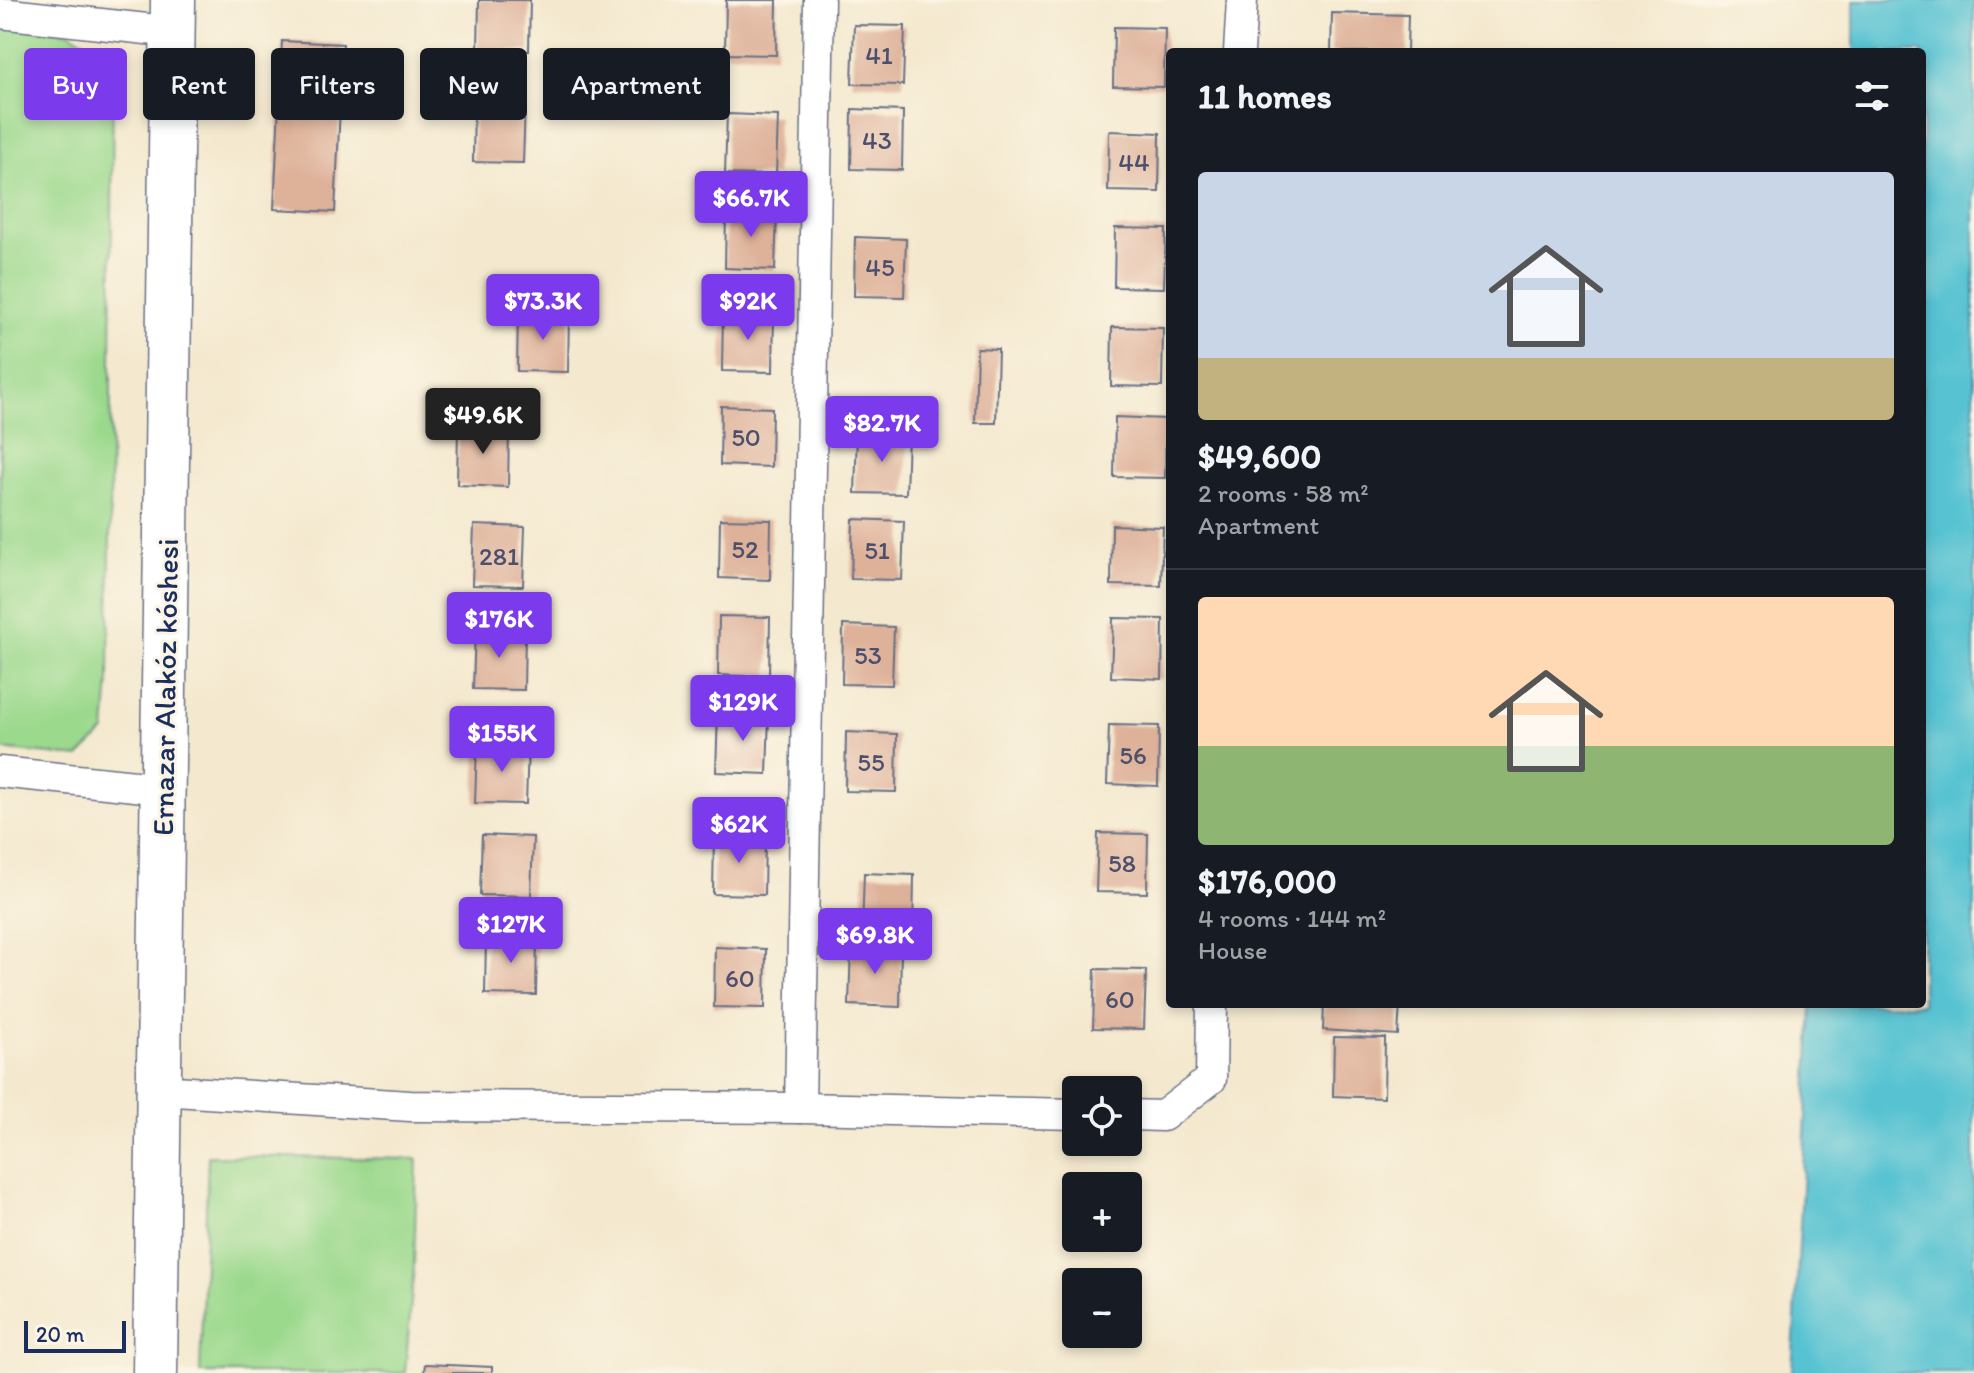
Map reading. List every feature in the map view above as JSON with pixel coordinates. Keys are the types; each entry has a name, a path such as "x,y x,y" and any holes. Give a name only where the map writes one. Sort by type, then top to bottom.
{"main road":[{"name":"Ernazar Alakóz kóshesi","path":"155,1373 174,16"}],"street":[{"path":"800,1108 819,0"},
{"path":"1239,48 1242,0"},
{"path":"0,13 174,16"},
{"path":"0,772 164,789"},
{"path":"1142,1115 1163,1116 1211,1079 1212,1008"},
{"path":"159,1090 410,1106 800,1108 1062,1114"}],"green space":[{"path":"0,26 69,32 94,48 24,48 24,120 113,120 109,681 105,731 79,757 0,749"},
{"path":"208,1156 417,1159 414,1267 405,1373 200,1373"}],"water":[{"path":"1854,0 1974,0 1974,1373 1792,1373 1812,1008 1926,1008 1926,48 1854,48"}],"building":[{"path":"479,0 530,0 529,51 527,48 478,48"},
{"path":"726,0 777,0 776,55 730,54 730,48 725,48"},
{"path":"1332,13 1408,15 1407,48 1331,48"},
{"path":"854,25 905,26 903,85 852,84"},
{"path":"1114,27 1165,28 1164,87 1113,86"},
{"path":"282,41 343,44 343,48 282,48"},
{"path":"852,109 903,111 902,170 851,169"},
{"path":"730,114 778,116 776,175 725,174 727,120 730,120"},
{"path":"278,120 339,120 335,212 274,209"},
{"path":"474,120 524,120 523,163 473,162"},
{"path":"1109,131 1160,133 1159,192 1108,191"},
{"path":"726,209 777,210 775,270 725,268"},
{"path":"1115,228 1166,229 1164,288 1114,287"},
{"path":"855,237 906,239 904,297 854,296"},
{"path":"518,312 569,313 568,372 517,371"},
{"path":"723,312 774,313 773,372 722,371"},
{"path":"1112,327 1163,328 1162,387 1111,386"},
{"path":"977,348 998,349 996,423 975,423"},
{"path":"721,406 772,408 771,467 720,465"},
{"path":"1115,417 1166,419 1165,478 1114,477"},
{"path":"458,426 509,427 508,487 457,485"},
{"path":"857,434 908,435 906,494 855,493"},
{"path":"720,519 771,520 770,580 719,578"},
{"path":"853,519 904,521 902,580 851,579"},
{"path":"474,525 525,527 523,586 472,585"},
{"path":"1112,525 1163,527 1161,586 1111,585"},
{"path":"719,616 770,617 769,677 718,675"},
{"path":"1113,618 1163,619 1162,679 1111,677"},
{"path":"843,625 894,627 892,685 842,684"},
{"path":"475,629 525,631 524,690 473,689"},
{"path":"718,713 769,714 767,774 716,772"},
{"path":"1109,725 1159,726 1158,786 1107,784"},
{"path":"846,732 897,734 896,792 845,791"},
{"path":"477,744 528,745 526,804 475,803"},
{"path":"1098,833 1148,834 1147,893 1096,892"},
{"path":"714,834 765,836 764,895 713,894"},
{"path":"482,835 533,837 531,896 480,895"},
{"path":"864,873 914,875 913,934 862,932"},
{"path":"486,935 537,936 536,995 485,994"},
{"path":"851,946 901,947 900,1007 849,1005"},
{"path":"715,947 766,949 765,1008 714,1007"},
{"path":"1095,969 1146,970 1144,1029 1093,1028"},
{"path":"1324,1008 1400,1008 1398,1035 1323,1030"},
{"path":"1334,1037 1385,1038 1384,1098 1333,1096"},
{"path":"425,1364 492,1367 492,1373 424,1373"}]}
